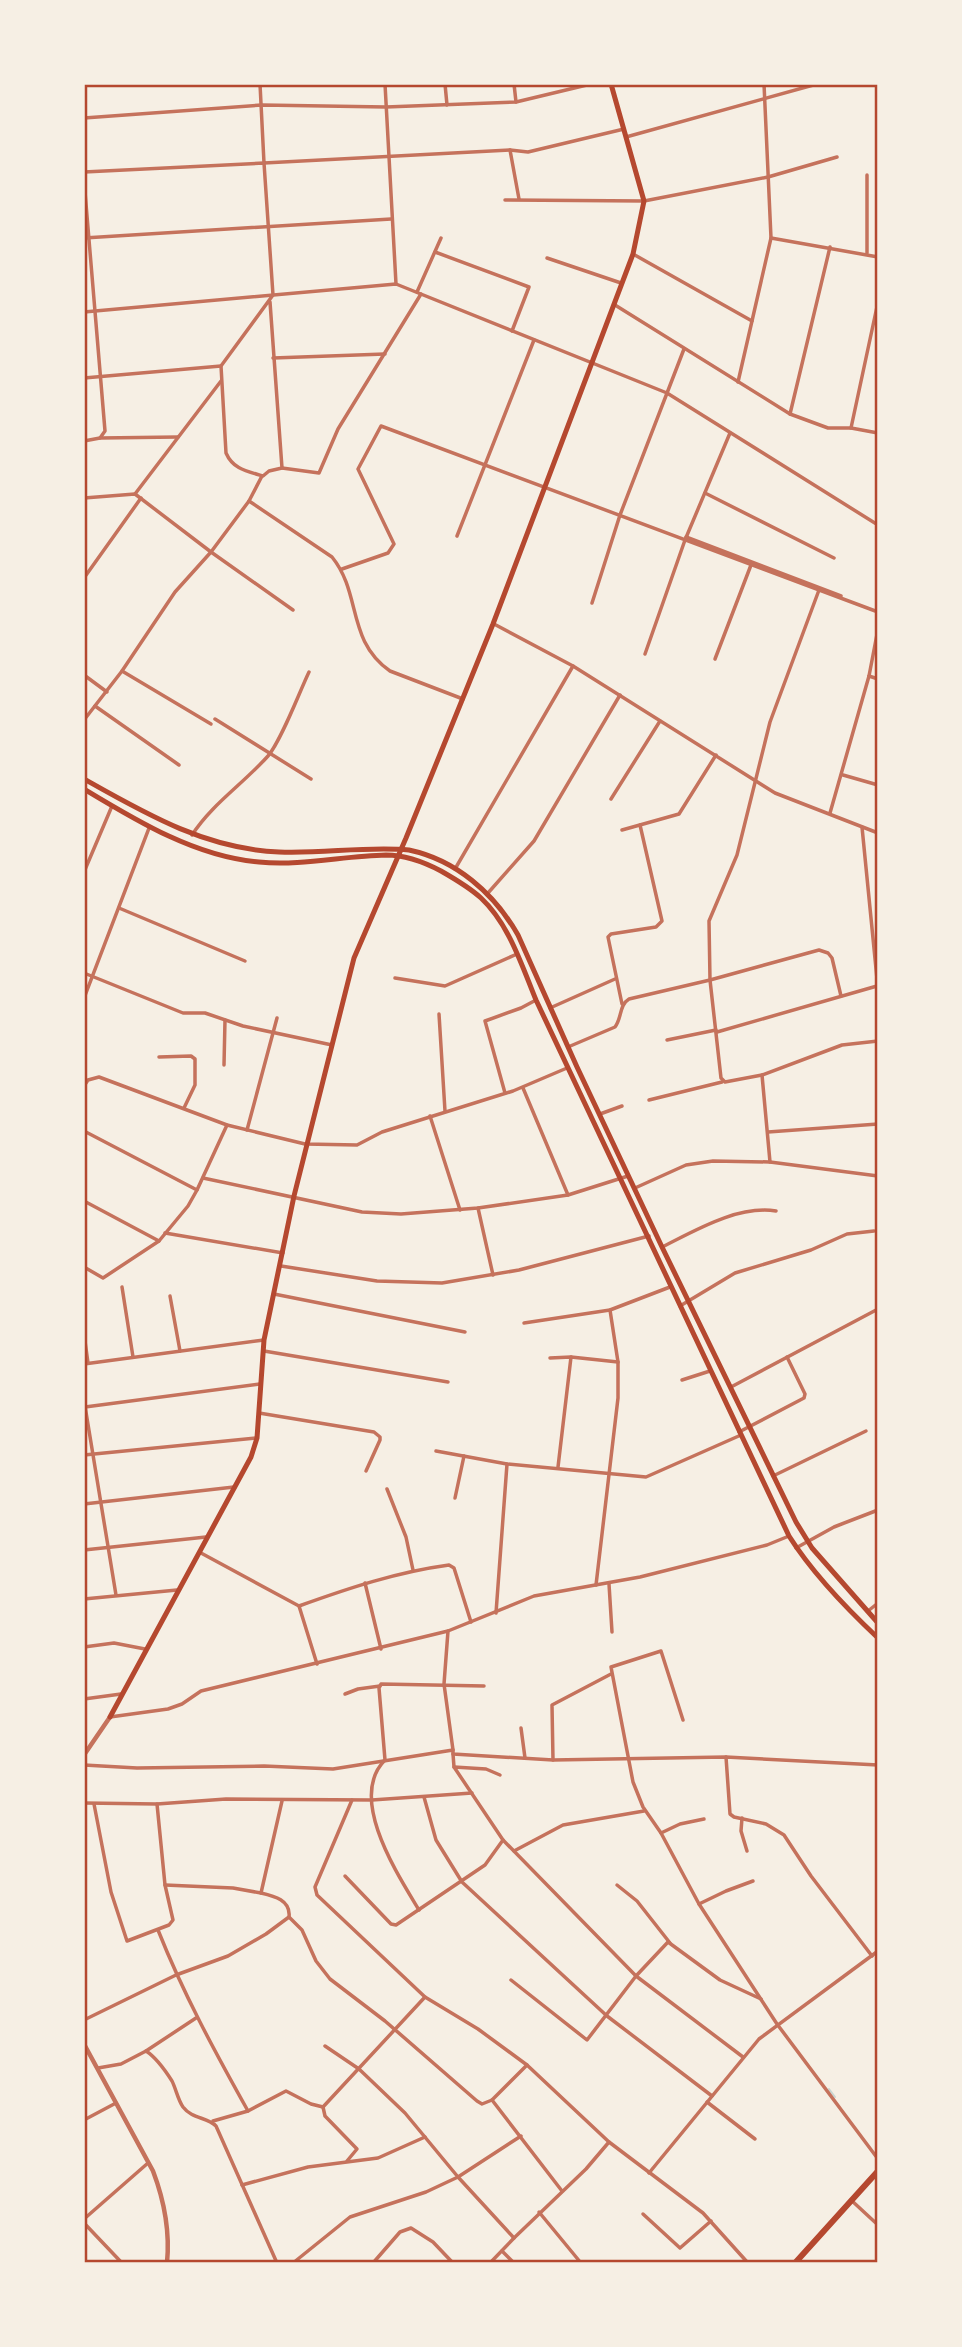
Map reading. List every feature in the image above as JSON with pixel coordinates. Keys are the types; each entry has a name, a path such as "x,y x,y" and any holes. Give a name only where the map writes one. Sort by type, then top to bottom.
{"main road":[{"path":"110,1717 251,1457 257,1438 264,1340 293,1196 354,958 493,624 633,254 644,201 611,84"},
{"path":"84,779 191,835 239,848 279,852 418,852 455,869 488,893 518,935 628,1176 749,1428 808,1542 878,1623"},
{"path":"84,789 150,826 191,845 237,859 298,862 400,852 451,877 482,898 500,922 517,954 536,1000 789,1536 831,1592 878,1638"},
{"path":"795,2263 878,2171"}],"street":[{"path":"260,84 273,295 221,366 226,453 230,463 238,468 263,476"},
{"path":"385,84 396,284"},
{"path":"445,84 447,104"},
{"path":"514,84 516,102"},
{"path":"84,118 262,105 386,107 516,102 591,84"},
{"path":"738,382 771,238 764,84"},
{"path":"626,137 817,84"},
{"path":"84,172 510,150 528,152 624,129"},
{"path":"510,150 519,200"},
{"path":"505,200 644,201 768,177 837,157"},
{"path":"867,176 867,253"},
{"path":"84,180 86,238 102,376 105,431 100,438"},
{"path":"86,238 391,219"},
{"path":"84,720 122,671 175,592 211,552 263,476 269,471 282,468 319,473 338,429 419,293 441,238"},
{"path":"771,238 878,257"},
{"path":"790,414 830,247"},
{"path":"435,252 529,287 512,331"},
{"path":"633,254 752,321"},
{"path":"547,258 621,283"},
{"path":"84,312 396,284 667,393 878,525"},
{"path":"270,302 282,468"},
{"path":"851,428 878,302"},
{"path":"613,304 790,414 828,428 851,428 878,433"},
{"path":"457,536 534,340"},
{"path":"592,603 620,516 684,349"},
{"path":"273,358 385,354"},
{"path":"84,377 221,366"},
{"path":"135,494 222,380"},
{"path":"342,569 388,553 394,544 358,469 381,426 878,611"},
{"path":"645,654 685,539 730,433"},
{"path":"84,441 100,438 178,437"},
{"path":"705,493 834,558"},
{"path":"84,498 135,494 293,610"},
{"path":"84,578 141,498"},
{"path":"249,500 332,557 342,569 365,646 370,653 390,670 463,699"},
{"path":"685,539 878,611"},
{"path":"715,659 751,565"},
{"path":"84,566 90,568"},
{"path":"722,1082 710,980 709,921 737,855 770,722 819,590"},
{"path":"493,624 573,666 775,793 878,834"},
{"path":"830,814 869,676 878,629"},
{"path":"455,869 573,666"},
{"path":"122,671 211,724"},
{"path":"191,835 212,807 234,790 270,754 309,672"},
{"path":"84,675 107,692"},
{"path":"869,676 878,679"},
{"path":"488,893 534,841 620,695"},
{"path":"95,706 179,765"},
{"path":"215,719 311,779"},
{"path":"611,799 660,720"},
{"path":"622,830 679,814 716,755"},
{"path":"843,775 878,785"},
{"path":"84,872 112,806"},
{"path":"568,1047 615,1027 618,1023 622,1004 608,937 611,934 656,927 662,921 640,825"},
{"path":"84,998 150,826"},
{"path":"667,1040 717,1031 878,988 862,827"},
{"path":"119,908 245,961"},
{"path":"622,1004 629,999 820,950 832,958 841,996"},
{"path":"395,978 445,986 517,954"},
{"path":"84,973 183,1013 205,1013 333,1045"},
{"path":"550,1008 615,979"},
{"path":"505,1093 485,1021 536,1000"},
{"path":"439,1014 445,1111"},
{"path":"247,1130 277,1018"},
{"path":"224,1065 225,1020"},
{"path":"649,1100 762,1075 842,1045 878,1041"},
{"path":"159,1057 191,1056 195,1059 195,1085 184,1108"},
{"path":"84,1086 88,1080 99,1077 227,1125 305,1144 357,1145 382,1132 523,1088 569,1068"},
{"path":"762,1075 770,1161"},
{"path":"523,1088 568,1195"},
{"path":"600,1114 622,1106"},
{"path":"429,1116 460,1210"},
{"path":"768,1132 878,1124"},
{"path":"84,1267 103,1278 159,1241 188,1206 227,1125"},
{"path":"84,1131 197,1190"},
{"path":"635,1188 686,1165 713,1161 770,1161 878,1176"},
{"path":"203,1178 362,1212 401,1214 478,1208 568,1195 628,1176"},
{"path":"84,1200 159,1241"},
{"path":"478,1208 493,1275"},
{"path":"662,1247 751,1210 762,1208 776,1211"},
{"path":"680,1306 735,1273 811,1250 847,1234 874,1231"},
{"path":"165,1233 283,1253"},
{"path":"281,1266 368,1280 424,1284 493,1275 649,1236"},
{"path":"524,1322 610,1310 671,1286"},
{"path":"122,1287 133,1357"},
{"path":"274,1294 465,1332"},
{"path":"170,1296 180,1351"},
{"path":"730,1387 878,1309"},
{"path":"596,1586 618,1398 618,1362 610,1310"},
{"path":"84,1334 86,1364 264,1340"},
{"path":"264,1351 448,1382"},
{"path":"550,1358 571,1357 618,1362"},
{"path":"558,1467 571,1357"},
{"path":"436,1451 507,1464 646,1477 740,1434 804,1398 805,1394 787,1357"},
{"path":"682,1380 710,1371"},
{"path":"85,1407 260,1384"},
{"path":"84,1399 116,1595"},
{"path":"258,1413 374,1432 380,1440 366,1471"},
{"path":"773,1476 866,1431"},
{"path":"84,1455 257,1438"},
{"path":"456,1498 464,1456"},
{"path":"496,1614 507,1464"},
{"path":"84,1504 236,1487"},
{"path":"387,1489 407,1537 414,1570"},
{"path":"796,1548 834,1527 878,1510"},
{"path":"84,1755 110,1717 168,1709 182,1704 201,1691 448,1632 534,1596 609,1584 767,1545 789,1536"},
{"path":"84,1550 208,1537"},
{"path":"201,1553 299,1606 317,1664"},
{"path":"299,1606 365,1583 414,1570 452,1566 471,1623"},
{"path":"365,1583 381,1649"},
{"path":"609,1584 612,1632"},
{"path":"84,1599 180,1590"},
{"path":"867,1612 878,1603"},
{"path":"448,1632 444,1684 454,1767 503,1840 636,1976 743,2057"},
{"path":"84,1647 114,1643 145,1649"},
{"path":"683,1720 661,1651 614,1664 610,1670 633,1782 645,1811 662,1833 699,1903 777,2024 878,2159"},
{"path":"553,1760 552,1705 611,1674"},
{"path":"345,1694 380,1686 484,1686"},
{"path":"380,1686 385,1760 376,1772 372,1800 383,1847 419,1910"},
{"path":"84,1699 121,1694"},
{"path":"521,1728 525,1758"},
{"path":"84,1765 130,1768 264,1766 333,1769 453,1752 553,1760 726,1757 878,1765"},
{"path":"726,1757 730,1814 766,1824 785,1835 811,1876 872,1955"},
{"path":"454,1767 486,1769 500,1775"},
{"path":"84,1803 157,1804 226,1799 372,1800 471,1793"},
{"path":"424,1797 436,1840 462,1882 607,2016 712,2096"},
{"path":"352,1800 315,1891 317,1895 425,1997 478,2029 527,2065 609,2142 711,2221 748,2263"},
{"path":"261,1893 282,1801"},
{"path":"94,1804 111,1892 125,1941 129,1941 169,1925 173,1920 165,1885 157,1804"},
{"path":"514,1851 563,1825 645,1811"},
{"path":"742,1818 741,1831 747,1851"},
{"path":"662,1833 680,1824 704,1819"},
{"path":"345,1876 391,1924 396,1925 485,1865 503,1840"},
{"path":"699,1903 753,1881"},
{"path":"84,2020 176,1975 228,1956 289,1917 290,1910 285,1903 274,1896 233,1888 165,1885"},
{"path":"617,1885 637,1901 670,1943 720,1980 761,1999"},
{"path":"289,1917 302,1930 316,1961 330,1979 395,2030 477,2101 482,2104 492,2100 527,2065"},
{"path":"158,1930 196,2018 248,2111"},
{"path":"511,1980 585,2039 589,2039 636,1976 666,1943 670,1943"},
{"path":"649,2173 743,2057 777,2024 878,1951"},
{"path":"323,2107 425,1997"},
{"path":"98,2068 121,2064 196,2018"},
{"path":"84,2045 149,2163 161,2193 166,2217 167,2263"},
{"path":"325,2046 359,2069 426,2137 458,2177 514,2238"},
{"path":"146,2051 157,2060 172,2081 184,2108 193,2116 216,2126 277,2263"},
{"path":"212,2122 248,2111 286,2091 323,2107"},
{"path":"492,2100 562,2191"},
{"path":"707,2102 755,2139"},
{"path":"84,2120 116,2103"},
{"path":"323,2107 325,2116 357,2149 345,2162"},
{"path":"293,2263 350,2217 414,2196 458,2177 521,2136"},
{"path":"242,2185 308,2167 378,2158 426,2137"},
{"path":"489,2263 586,2169 609,2142"},
{"path":"122,2263 84,2221 149,2163"},
{"path":"851,2200 878,2225"},
{"path":"539,2212 581,2263"},
{"path":"643,2214 680,2248 711,2221"},
{"path":"373,2263 400,2232 411,2228 433,2242 453,2263"},
{"path":"502,2251 514,2263"}],"waterway":[{"path":"829,2089 835,2097"}]}
